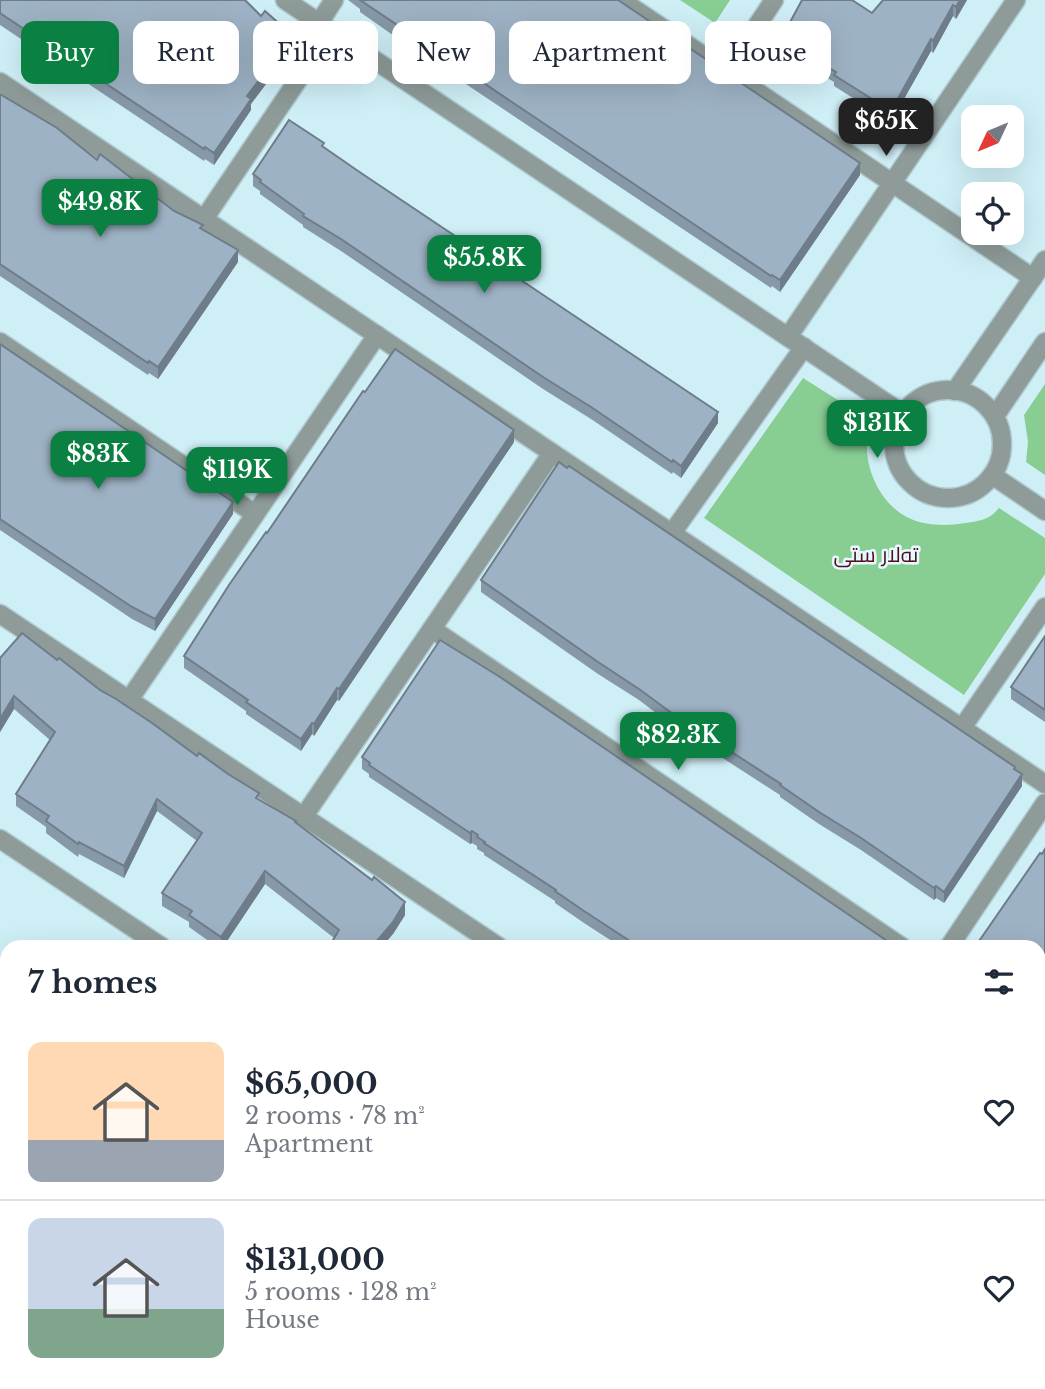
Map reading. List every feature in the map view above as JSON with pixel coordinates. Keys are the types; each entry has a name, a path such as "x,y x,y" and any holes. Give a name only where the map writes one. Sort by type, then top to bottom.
{"street":[{"path":"285,0 316,21"},
{"path":"327,21 334,0"},
{"path":"621,0 705,56"},
{"path":"760,21 774,0"},
{"path":"788,337 1016,0"},
{"path":"378,62 903,414"},
{"path":"0,82 1045,784"},
{"path":"204,219 289,84"},
{"path":"746,84 1033,278"},
{"path":"955,391 1045,260"},
{"path":"129,700 377,335"},
{"path":"0,342 255,514"},
{"path":"995,416 1045,342"},
{"path":"672,533 804,347"},
{"path":"955,391 968,394 983,403 995,416 1001,432 1002,450 998,467 988,482 974,492 957,498 939,498 923,492 909,482 899,467 894,449 895,430 903,414 916,401 932,393 955,391"},
{"path":"304,816 552,453"},
{"path":"992,475 1045,511"},
{"path":"962,728 1045,607"},
{"path":"1,616 489,940"},
{"path":"432,629 892,940"},
{"path":"954,940 1045,803"},
{"path":"0,839 152,940"}],"green space":[{"path":"680,0 730,0 716,21 712,21"},
{"path":"803,378 871,421 867,449 873,477 888,502 899,512 917,521 945,525 984,519 999,508 1045,538 1045,574 964,695 704,518"},
{"path":"1045,384 1045,475 1026,462 1028,442 1024,415"}],"building":[{"path":"0,0 245,0 261,16 265,11 276,21 253,21 253,84 256,84 247,96 251,99 214,153 106,84 119,84 119,21 21,21 21,27 0,13"},
{"path":"360,0 618,0 649,21 509,21 509,84 691,84 691,49 705,59 705,84 743,84 860,163 780,280 485,84 495,84 495,21 392,21"},
{"path":"802,0 852,0 872,13 883,0 960,0 956,7 953,5 933,41 931,39 891,111 834,75 836,72 831,69 831,21 791,21"},
{"path":"0,94 57,128 97,160 100,154 174,211 203,225 200,228 238,250 158,367 149,361 148,363 0,264"},
{"path":"289,120 324,143 322,146 361,173 718,412 681,466 303,216 304,214 260,182 253,174"},
{"path":"0,344 233,502 155,619 132,607 0,519"},
{"path":"395,349 514,430 339,689 337,688 301,739 184,656 229,585"},
{"path":"559,462 567,468 569,466 1022,774 944,892 936,886 934,888 673,714 481,580"},
{"path":"22,633 197,756 199,753 259,793 256,798 296,821 372,880 374,877 405,902 393,922 378,940 333,940 339,930 265,871 221,937 189,915 192,911 162,893 202,833 157,799 124,866 79,842 78,844 46,821 49,816 16,794 55,732 14,696 0,719 0,658"},
{"path":"1045,636 1045,710 1011,687"},
{"path":"440,640 500,677 886,940 628,940 484,843 478,835 472,831 470,833 369,765 362,757"},
{"path":"1045,849 1045,940 980,940 1040,853"}],"district":[{"name":"ته‌لار ستی","path":"876,555"}]}
